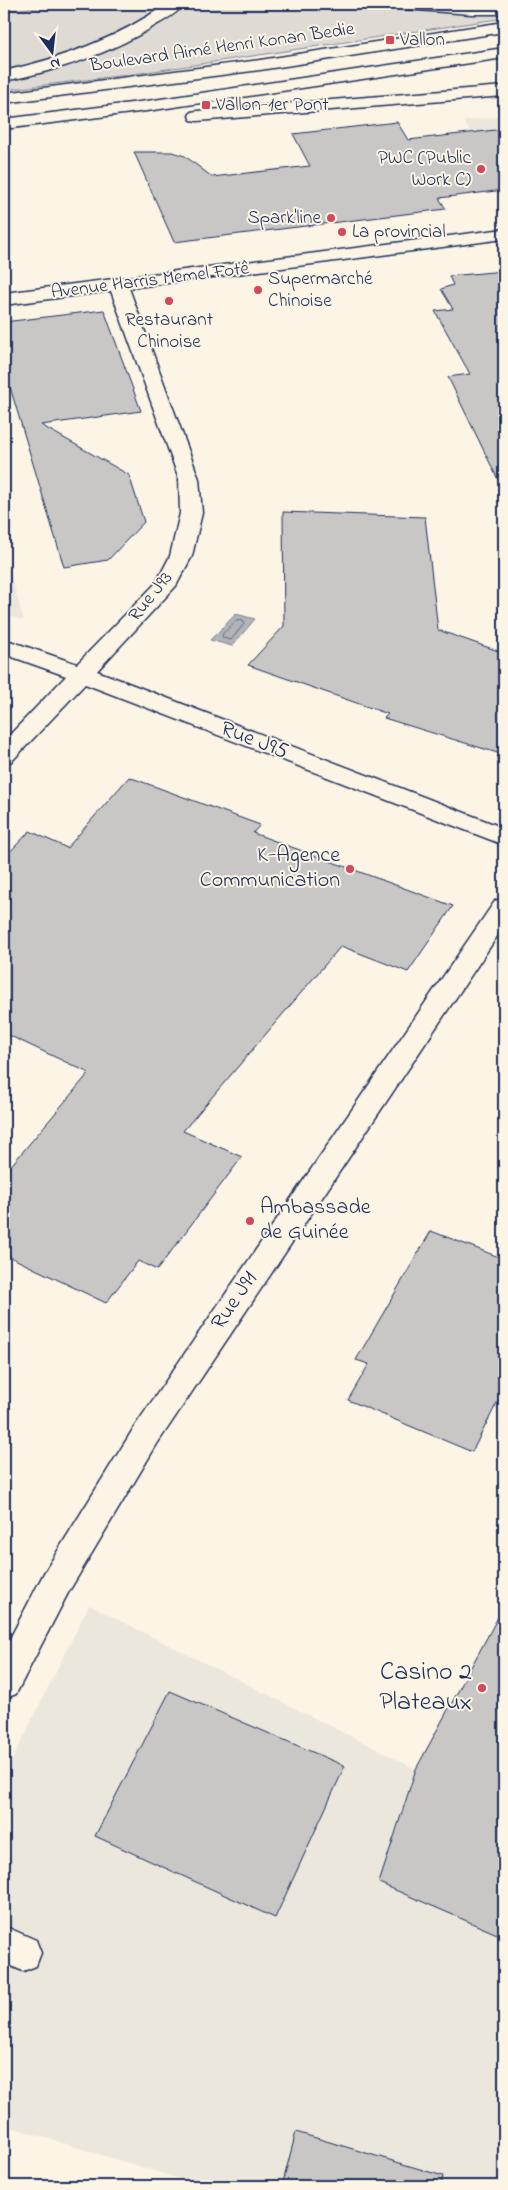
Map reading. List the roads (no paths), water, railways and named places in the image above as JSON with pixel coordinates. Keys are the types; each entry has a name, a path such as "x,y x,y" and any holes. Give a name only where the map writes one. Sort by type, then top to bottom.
{"main road":[{"path":"4,76 44,67 111,43 161,16 176,4"},
{"path":"403,4 471,9 504,8"},
{"name":"Boulevard Aimé Henri Konan Bedie","path":"4,98 260,65 504,27"},
{"path":"4,124 147,106 504,53"},
{"path":"4,133 504,91"},
{"name":"Avenue Harris Memel Fotê","path":"4,299 118,286 504,234"},
{"name":"Rue J93","path":"4,754 165,586 181,556 191,513 189,479 118,286"},
{"name":"Rue J95","path":"4,646 82,674 504,837"},
{"name":"Rue J91","path":"4,1683 56,1583 146,1435 504,906"}],"water":[{"path":"236,614 255,619 232,646 210,640"}],"place":[{"name":"Vallon","path":"390,40"},
{"name":"Vallon-1er Pont","path":"206,105"},
{"name":"PWC (Public Work C)","path":"481,169"},
{"name":"Spark'line","path":"331,218"},
{"name":"La provincial","path":"342,232"},
{"name":"Supermarché Chinoise","path":"258,290"},
{"name":"Restaurant Chinoise","path":"169,301"},
{"name":"K-Agence Communication","path":"350,869"},
{"name":"Ambassade de Guinée","path":"250,1221"},
{"name":"Casino 2 Plateaux","path":"482,1688"}]}
